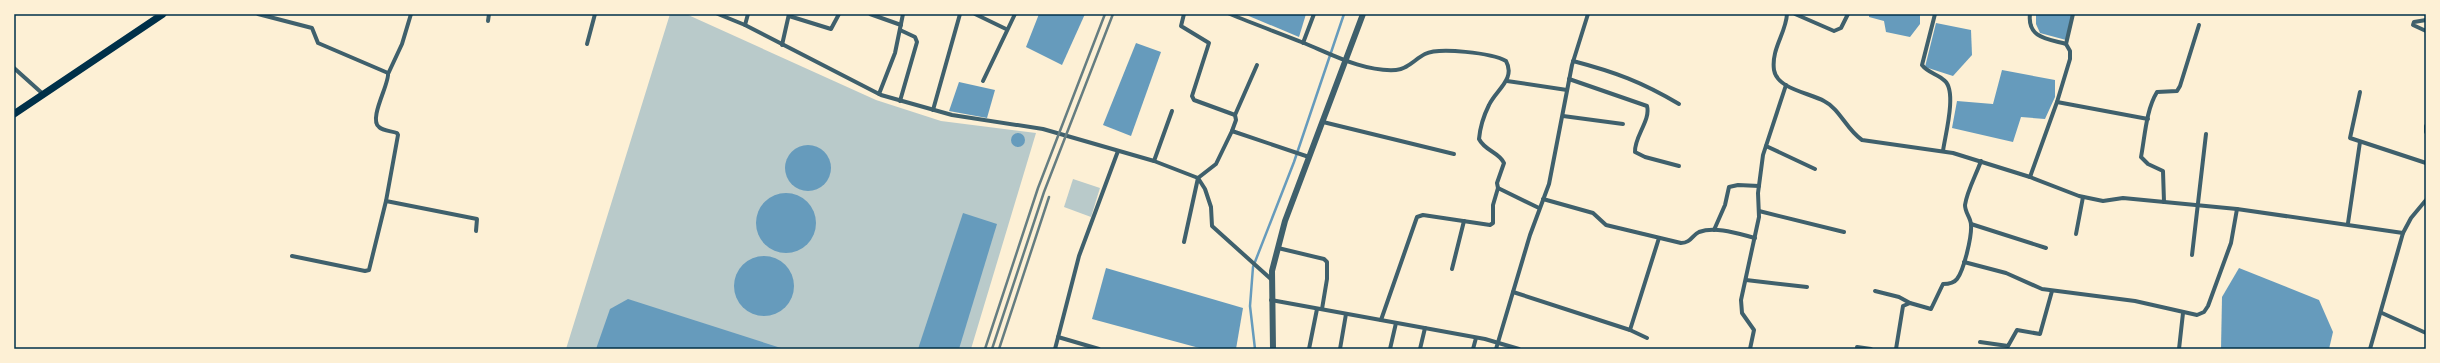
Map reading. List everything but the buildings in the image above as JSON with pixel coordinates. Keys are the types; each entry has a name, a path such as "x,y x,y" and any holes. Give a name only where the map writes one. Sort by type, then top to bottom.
{"main road":[{"path":"14,114 163,14"}],"street":[{"path":"258,14 312,28 318,43 388,74"},
{"path":"292,256 368,271 370,268 386,201 398,135 397,133 377,125 377,109 388,74 402,44 411,14"},
{"path":"488,21 489,14"},
{"path":"587,44 595,14"},
{"path":"718,14 745,25 879,94 932,110 1043,129 1154,161 1198,178 1205,189 1211,207 1212,226 1272,280"},
{"path":"745,25 748,14"},
{"path":"782,45 789,15 831,29 839,14"},
{"path":"870,14 900,28 915,37 917,42 900,101"},
{"path":"879,94 889,69 903,14"},
{"path":"932,110 960,14"},
{"path":"975,14 1006,29"},
{"path":"983,81 1014,14"},
{"path":"1184,14 1181,26 1209,43 1192,96 1194,100 1235,115"},
{"path":"1230,14 1303,42 1345,61 1372,67 1398,70 1407,67 1431,52 1481,54 1506,61 1508,66 1507,81 1488,107 1480,133 1483,146 1502,158 1504,163 1497,183 1498,188 1493,205 1493,223 1490,225 1423,215 1414,220 1381,320"},
{"path":"1303,42 1314,14"},
{"path":"1273,349 1271,300 1272,280 1285,221 1363,14"},
{"path":"1496,349 1539,208 1554,168 1569,79 1573,61 1588,14"},
{"path":"1787,14 1776,49 1774,63 1774,71 1778,79 1786,85 1826,101 1839,115 1851,132 1862,140 1943,151 1981,161 2030,177 2083,197 2103,201 2123,198 2237,209 2348,223 2403,233"},
{"path":"1795,14 1834,31 1841,28 1848,14"},
{"path":"1935,14 1922,65 1926,70 1946,81 1951,108 1943,151"},
{"path":"2030,14 2030,26 2040,36 2066,44"},
{"path":"2030,177 2057,102 2070,59 2070,51 2066,44 2073,14"},
{"path":"2426,20 2414,22 2413,25 2426,31"},
{"path":"2164,202 2163,171 2144,161 2142,157 2148,120 2153,98 2157,92 2177,90 2180,86 2200,25"},
{"path":"1573,61 1619,73 1643,83 1679,104"},
{"path":"1184,242 1198,178 1216,164 1232,131 1236,120 1235,115 1257,65"},
{"path":"14,68 43,94"},
{"path":"1569,79 1647,106 1648,114 1640,132 1635,152 1645,157 1679,166"},
{"path":"1507,81 1567,90"},
{"path":"1750,349 1754,330 1740,307 1755,238 1759,212 1759,186 1766,146 1786,85"},
{"path":"2360,92 2350,138 2426,164"},
{"path":"2057,102 2148,120"},
{"path":"1154,161 1172,111"},
{"path":"1563,116 1623,124"},
{"path":"1323,122 1454,154"},
{"path":"2426,126 2426,132"},
{"path":"1232,131 1309,157"},
{"path":"2192,255 2206,134"},
{"path":"2348,223 2360,142"},
{"path":"1766,146 1815,169"},
{"path":"1055,349 1079,256 1118,151"},
{"path":"1875,291 1899,297 1910,304 1926,309 1934,307 1940,288 1943,284 1953,282 1957,279 1964,262 1971,224 1966,215 1965,204 1981,161"},
{"path":"1714,230 1725,205 1729,187 1738,185 1759,186"},
{"path":"1498,188 1539,208"},
{"path":"2076,234 2083,197"},
{"path":"1543,199 1593,213 1606,225 1686,243 1696,234 1714,230 1755,238"},
{"path":"2370,349 2382,313 2403,233 2411,218 2426,200"},
{"path":"386,201 477,219 476,231"},
{"path":"1964,262 2006,273 2042,289 2135,301 2197,315 2204,312 2208,306 2231,243 2237,209"},
{"path":"1759,212 1844,232"},
{"path":"1452,269 1464,221"},
{"path":"1971,224 2046,248"},
{"path":"1630,330 1659,238"},
{"path":"1278,248 1324,259 1327,262 1327,279 1309,349"},
{"path":"1746,280 1807,287"},
{"path":"1980,342 2008,346 2015,330 2042,333 2052,291"},
{"path":"1513,292 1630,330 1647,338"},
{"path":"1271,300 1476,338 1519,349"},
{"path":"1896,349 1901,310 1905,304 1910,304"},
{"path":"2179,349 2183,313"},
{"path":"2382,313 2426,333"},
{"path":"1340,349 1346,314"},
{"path":"1390,349 1396,323"},
{"path":"1420,349 1425,328"},
{"path":"1058,338 1099,349"},
{"path":"1473,349 1476,338"},
{"path":"1857,347 1871,349"}],"shaded area":[{"path":"670,14 686,14 876,100 941,121 1036,133 971,349 566,349"},
{"path":"1073,179 1100,188 1091,217 1064,207"}],"water":[{"path":"1039,14 1085,14 1062,65 1026,47"},
{"path":"1244,14 1306,14 1299,37"},
{"path":"1869,14 1920,14 1920,24 1910,37 1886,32 1884,21 1869,17"},
{"path":"2036,14 2072,14 2066,40 2040,33 2036,24"},
{"path":"1936,23 1971,30 1972,55 1953,76 1925,67"},
{"path":"1136,43 1161,52 1131,136 1103,125"},
{"path":"2002,70 2055,80 2055,97 2045,119 2021,117 2013,142 1952,128 1957,101 1993,104"},
{"path":"959,82 995,90 987,118 949,111"},
{"path":"1018,133 1023,135 1025,140 1023,145 1018,147 1013,145 1011,140 1013,135"},
{"path":"808,145 821,149 827,155 831,168 827,181 821,187 808,191 795,187 789,181 785,168 789,155 795,149"},
{"path":"780,193 792,193 803,198 811,206 816,217 814,235 803,248 792,253 780,253 769,248 761,240 756,229 756,217 761,206 769,198"},
{"path":"963,213 997,224 959,349 918,349"},
{"path":"764,256 781,261 789,269 794,286 789,303 781,311 764,316 747,311 739,303 734,286 739,269 747,261"},
{"path":"1106,268 1243,308 1236,349 1203,349 1092,319"},
{"path":"2239,268 2319,300 2333,332 2329,349 2221,349 2222,297"},
{"path":"628,299 784,349 596,349 610,309"}],"waterway":[{"path":"1255,349 1250,306 1253,267 1294,162 1344,14"}],"railway":[{"path":"985,349 1038,188 1105,14"},
{"path":"992,349 1044,192 1113,14"},
{"path":"999,349 1049,197"}]}
